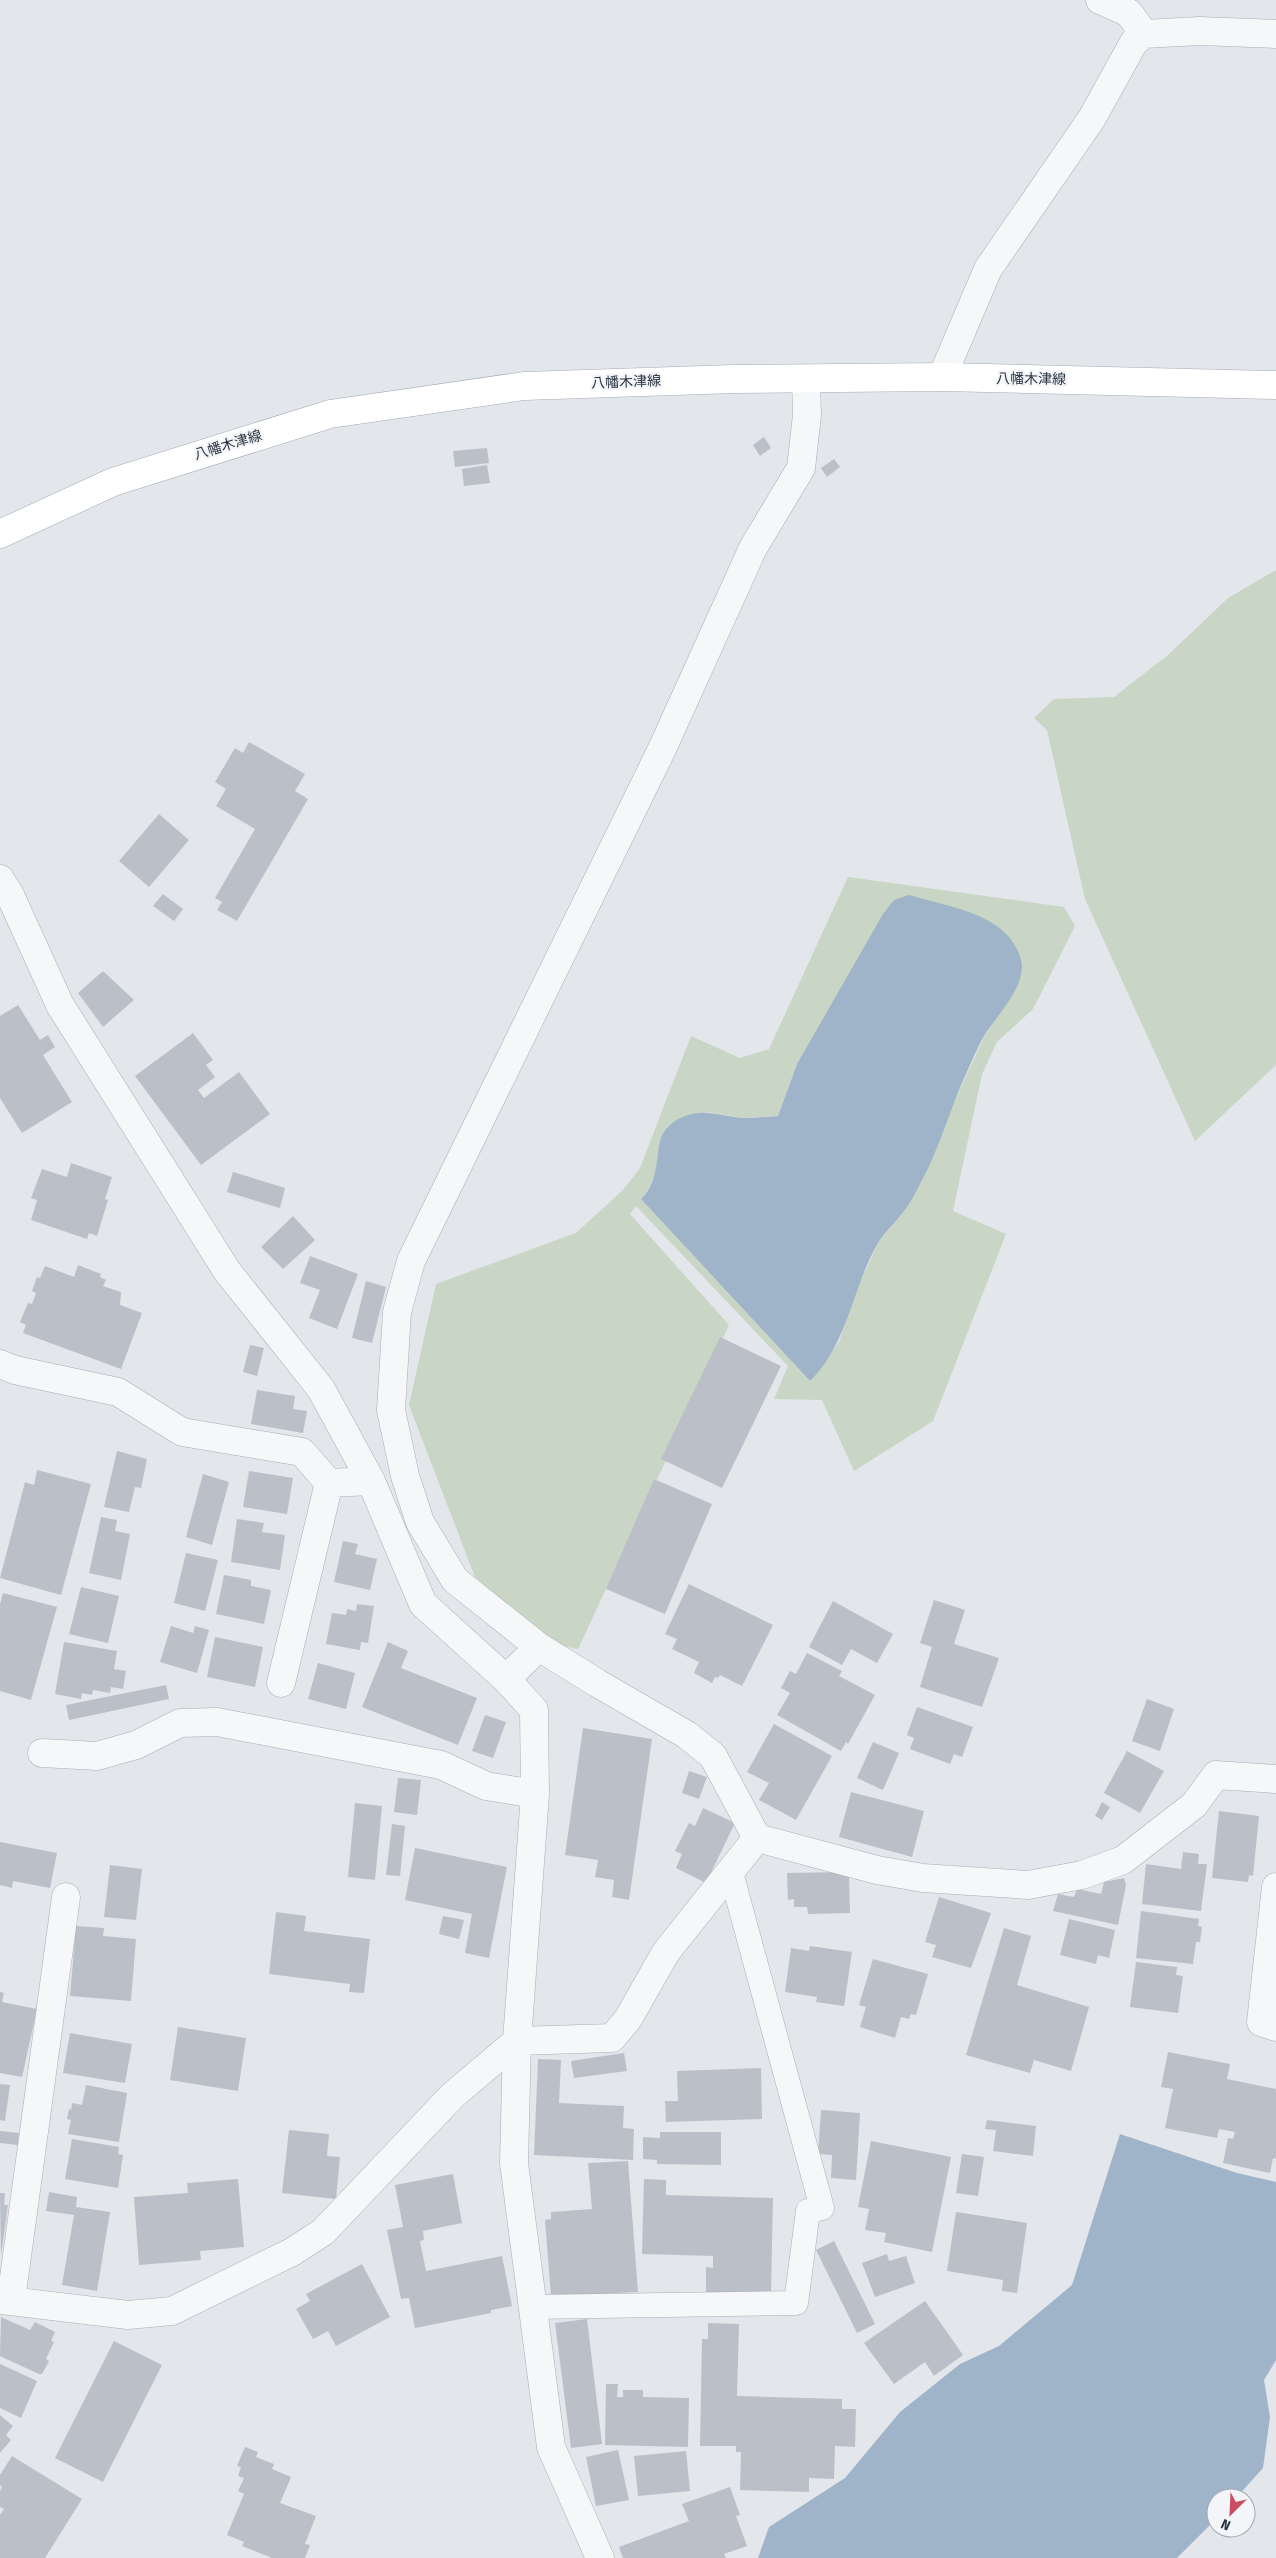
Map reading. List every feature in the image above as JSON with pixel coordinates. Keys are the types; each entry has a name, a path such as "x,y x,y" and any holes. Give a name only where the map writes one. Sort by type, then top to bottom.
{"main road":[{"name":"八幡木津線","path":"0,534 113,482 330,414 524,386 734,379 942,377 1276,385"}],"street":[{"path":"1100,0 1129,13 1144,34"},
{"path":"942,377 988,269 1092,118 1134,42 1144,34 1199,31 1276,34"},
{"path":"806,379 807,416 801,468 753,548 662,749 411,1261 397,1312 391,1410 405,1476 420,1522 454,1580 539,1647 597,1684 687,1735 713,1756 757,1838 877,1870 923,1878 1028,1885 1082,1875 1123,1860 1194,1805 1216,1775 1276,1779"},
{"path":"0,879 10,895 60,1005 226,1271 320,1388 371,1481 423,1604 506,1679 534,1710 535,1794 516,2041 514,2163 551,2447 600,2558"},
{"path":"0,1364 15,1370 118,1392 182,1432 302,1452 329,1483"},
{"path":"329,1483 371,1481"},
{"path":"281,1683 329,1483"},
{"path":"506,1679 539,1647"},
{"path":"42,1753 97,1756 136,1746 180,1724 217,1722 441,1766 486,1786 535,1794"},
{"path":"66,1897 5,2300 128,2315 172,2312 292,2252 323,2232 452,2096 516,2041 612,2038 628,2019 666,1952 757,1838"},
{"path":"1276,1887 1261,2022 1276,2027"}],"lane":[{"path":"532,2307 796,2303 808,2211 822,2208 730,1870"}],"green space":[{"path":"1276,570 1276,1065 1195,1141 1085,899 1047,730 1034,718 1054,699 1114,697 1168,655 1228,598"},
{"path":"848,877 1064,907 1075,926 1033,1009 997,1042 982,1074 953,1211 1006,1234 933,1421 854,1471 822,1400 774,1399 788,1366 636,1206 630,1214 729,1325 578,1649 557,1645 475,1577 409,1405 436,1284 576,1233 623,1190 640,1168 691,1036 740,1058 769,1049","holes":["1010,999 984,1037 904,1211 878,1243 854,1296 839,1342 810,1381 641,1199 653,1178 660,1139 706,1112 743,1118 778,1116 797,1064"]}],"water":[{"path":"909,895 958,908 991,922 1004,932 1014,944 1021,960 1020,979 1010,1000 984,1036 977,1050 960,1087 928,1169 907,1208 878,1243 869,1260 833,1350 823,1366 810,1381 641,1199 652,1181 661,1138 670,1125 677,1120 684,1116 700,1113 743,1118 778,1116 797,1064 883,914 894,900"},
{"path":"1120,2134 1237,2173 1276,2182 1276,2360 1264,2380 1270,2417 1263,2468 1245,2488 1206,2488 1206,2529 1177,2558 758,2558 769,2527 845,2478 900,2412 960,2364 999,2346 1072,2285"}],"building":[{"path":"764,437 771,448 760,456 753,445"},
{"path":"487,448 489,463 455,467 453,451"},
{"path":"834,459 840,467 827,477 821,468"},
{"path":"487,465 490,483 464,486 462,469"},
{"path":"249,742 305,774 295,791 308,799 237,921 217,910 222,902 215,898 255,829 216,806 226,789 215,782 235,748 243,753"},
{"path":"159,814 189,840 149,887 119,861"},
{"path":"163,894 183,909 174,921 153,906"},
{"path":"103,971 134,1000 103,1027 78,993"},
{"path":"18,1005 40,1040 48,1035 55,1047 43,1055 72,1102 22,1133 0,1098 0,1016"},
{"path":"193,1033 213,1060 206,1065 215,1077 198,1090 204,1098 239,1072 270,1114 201,1165 135,1076"},
{"path":"71,1163 112,1177 105,1199 108,1200 97,1236 89,1233 87,1239 31,1220 37,1200 31,1198 42,1169 67,1177"},
{"path":"233,1172 285,1188 280,1208 227,1192"},
{"path":"293,1216 315,1240 283,1269 261,1247"},
{"path":"310,1256 358,1274 337,1329 309,1318 320,1290 300,1283"},
{"path":"78,1265 101,1274 100,1277 106,1280 103,1286 121,1292 120,1305 142,1313 121,1369 23,1333 26,1325 20,1322 28,1303 32,1304 36,1293 32,1291 37,1277 40,1278 45,1266 74,1277"},
{"path":"366,1281 386,1287 372,1343 352,1338"},
{"path":"720,1337 781,1366 722,1488 661,1459"},
{"path":"250,1345 264,1348 257,1376 243,1372"},
{"path":"257,1390 295,1396 293,1409 307,1411 303,1433 251,1424"},
{"path":"117,1451 147,1459 141,1488 135,1487 129,1512 104,1507"},
{"path":"37,1470 91,1484 61,1595 0,1578 25,1482 34,1485"},
{"path":"249,1471 293,1478 287,1514 243,1507"},
{"path":"203,1474 229,1482 212,1545 186,1537"},
{"path":"654,1479 712,1504 665,1614 606,1589"},
{"path":"101,1517 117,1520 115,1531 130,1534 121,1580 89,1573"},
{"path":"237,1519 264,1523 262,1532 285,1535 280,1570 231,1562"},
{"path":"343,1541 358,1544 355,1554 377,1559 370,1590 334,1582"},
{"path":"186,1553 218,1560 205,1611 174,1603"},
{"path":"224,1575 251,1580 251,1586 271,1590 264,1624 216,1614"},
{"path":"689,1584 773,1625 742,1686 720,1675 718,1678 715,1677 712,1683 694,1673 699,1662 672,1649 677,1639 665,1634"},
{"path":"81,1587 119,1596 108,1643 69,1634"},
{"path":"3,1593 57,1607 31,1700 0,1691 0,1604"},
{"path":"934,1600 965,1610 954,1644 999,1658 982,1707 920,1687 932,1647 920,1643"},
{"path":"833,1601 893,1634 877,1663 851,1649 842,1665 809,1647"},
{"path":"357,1604 374,1606 368,1643 361,1642 360,1650 326,1644 332,1613 346,1615 347,1609 356,1611"},
{"path":"171,1626 193,1633 195,1626 209,1630 197,1673 160,1662"},
{"path":"215,1637 263,1647 255,1687 207,1677"},
{"path":"64,1642 117,1651 114,1669 126,1671 123,1689 111,1687 110,1693 93,1690 92,1695 82,1693 81,1699 55,1694"},
{"path":"388,1642 408,1651 401,1668 477,1698 458,1745 362,1707"},
{"path":"807,1653 842,1671 839,1676 875,1695 848,1744 846,1742 841,1751 777,1715 790,1693 781,1688 790,1671 796,1674"},
{"path":"318,1663 355,1673 346,1709 308,1699"},
{"path":"166,1685 169,1699 69,1720 66,1705"},
{"path":"1147,1699 1174,1709 1160,1751 1132,1741"},
{"path":"917,1707 973,1727 962,1757 954,1754 950,1764 910,1749 914,1738 907,1735"},
{"path":"485,1715 506,1722 493,1758 472,1751"},
{"path":"774,1724 832,1756 796,1820 759,1800 769,1783 747,1772"},
{"path":"583,1728 652,1739 629,1900 612,1897 614,1880 595,1877 598,1860 565,1855"},
{"path":"873,1742 899,1753 883,1790 857,1778"},
{"path":"1127,1751 1164,1771 1140,1813 1104,1793"},
{"path":"689,1771 707,1777 699,1799 682,1793"},
{"path":"398,1778 421,1780 417,1815 394,1812"},
{"path":"851,1792 924,1811 912,1857 839,1837"},
{"path":"1102,1802 1110,1807 1102,1820 1095,1816"},
{"path":"355,1803 382,1806 375,1880 348,1877"},
{"path":"703,1808 735,1823 706,1883 676,1868 682,1854 675,1851 689,1823 695,1826"},
{"path":"1219,1811 1259,1816 1253,1876 1249,1875 1248,1882 1212,1878"},
{"path":"392,1824 405,1826 400,1876 386,1875"},
{"path":"0,1842 57,1853 50,1888 13,1881 12,1888 0,1885"},
{"path":"415,1848 507,1867 489,1958 465,1953 472,1914 405,1900"},
{"path":"1183,1852 1199,1854 1198,1864 1207,1864 1201,1911 1142,1904 1146,1864 1181,1869"},
{"path":"110,1865 142,1869 136,1920 104,1917"},
{"path":"787,1873 849,1873 850,1913 808,1914 807,1907 794,1907 794,1899 788,1900"},
{"path":"1124,1878 1126,1885 1118,1925 1053,1911 1058,1894 1074,1897 1077,1889 1101,1894 1104,1882"},
{"path":"939,1897 991,1913 971,1968 932,1957 936,1945 925,1942"},
{"path":"1141,1911 1199,1919 1198,1926 1202,1927 1200,1942 1196,1942 1193,1964 1136,1958"},
{"path":"276,1912 306,1916 304,1931 370,1939 364,1993 349,1992 350,1984 269,1974"},
{"path":"443,1916 464,1920 459,1939 439,1934"},
{"path":"1069,1919 1115,1930 1109,1958 1098,1955 1096,1964 1060,1955"},
{"path":"76,1926 104,1928 103,1936 136,1939 131,2001 70,1996"},
{"path":"1004,1928 1031,1936 1017,1985 1089,2007 1071,2071 1034,2060 1030,2073 966,2055"},
{"path":"810,1946 852,1952 844,2006 816,2002 817,1997 785,1992 791,1948 809,1951"},
{"path":"873,1959 928,1974 916,2015 911,2014 909,2019 901,2017 895,2038 860,2027 866,2007 859,2005"},
{"path":"1136,1962 1177,1967 1176,1975 1183,1976 1178,2013 1130,2007"},
{"path":"0,1992 4,1993 2,2002 37,2009 22,2077 0,2073"},
{"path":"178,2027 246,2038 238,2091 170,2080"},
{"path":"70,2033 132,2044 125,2083 63,2073"},
{"path":"1168,2052 1230,2064 1227,2079 1276,2089 1276,2159 1273,2158 1270,2173 1223,2163 1228,2138 1233,2139 1235,2132 1219,2129 1217,2138 1165,2128 1173,2089 1161,2087"},
{"path":"624,2053 627,2071 574,2078 571,2061"},
{"path":"538,2059 561,2060 559,2103 624,2106 623,2128 634,2129 633,2160 534,2155"},
{"path":"761,2068 762,2119 666,2122 665,2101 678,2101 677,2071"},
{"path":"0,2084 10,2085 5,2121 0,2120"},
{"path":"86,2085 127,2093 119,2142 68,2134 71,2120 67,2119 69,2109 71,2110 72,2103 82,2105"},
{"path":"821,2110 860,2113 856,2180 831,2178 832,2155 818,2154"},
{"path":"987,2120 1036,2126 1033,2156 993,2151 996,2130 985,2129"},
{"path":"289,2130 329,2134 327,2156 340,2157 336,2199 282,2193"},
{"path":"0,2131 19,2133 18,2145 0,2143"},
{"path":"660,2132 721,2132 721,2165 657,2164 657,2160 643,2159 643,2137 660,2138"},
{"path":"72,2139 119,2147 118,2154 123,2155 118,2188 65,2179"},
{"path":"871,2141 951,2157 932,2252 884,2242 886,2233 865,2230 869,2209 858,2207"},
{"path":"962,2154 984,2157 978,2196 956,2193"},
{"path":"628,2161 638,2292 551,2296 545,2220 551,2219 551,2212 592,2209 588,2163"},
{"path":"453,2174 462,2223 423,2231 424,2240 420,2241 426,2271 502,2256 512,2306 491,2310 491,2313 415,2328 409,2298 401,2299 387,2230 403,2227 395,2185"},
{"path":"238,2179 244,2247 200,2251 201,2260 139,2265 134,2197 188,2193 187,2183"},
{"path":"644,2179 666,2180 666,2195 773,2198 771,2293 706,2293 706,2267 713,2268 713,2256 642,2254"},
{"path":"49,2192 77,2197 76,2207 110,2212 97,2291 62,2285 74,2215 46,2211"},
{"path":"0,2193 5,2193 4,2205 8,2205 1,2256"},
{"path":"956,2212 1027,2223 1017,2293 1002,2291 1003,2280 947,2271"},
{"path":"834,2241 875,2324 857,2333 816,2250"},
{"path":"887,2254 889,2261 906,2256 915,2283 875,2297 862,2263"},
{"path":"362,2264 390,2317 336,2346 328,2331 313,2339 296,2309 310,2301 306,2294"},
{"path":"925,2301 963,2355 934,2376 925,2362 894,2384 864,2343"},
{"path":"1,2317 30,2330 35,2322 55,2332 51,2341 54,2342 46,2359 49,2361 42,2374 0,2356"},
{"path":"587,2319 602,2444 571,2448 555,2323"},
{"path":"708,2323 739,2324 737,2396 842,2399 842,2409 856,2409 855,2447 835,2446 834,2479 809,2478 809,2492 740,2490 741,2452 736,2452 736,2446 700,2446 702,2339 708,2339"},
{"path":"114,2341 162,2365 103,2482 55,2458"},
{"path":"0,2364 37,2381 21,2418 0,2408"},
{"path":"606,2384 618,2384 617,2397 623,2397 623,2390 643,2390 643,2397 689,2398 688,2447 605,2445"},
{"path":"0,2415 13,2426 6,2435 11,2440 0,2453"},
{"path":"245,2447 258,2452 256,2457 274,2464 272,2469 291,2477 280,2503 316,2516 305,2544 310,2545 305,2558 272,2558 242,2546 244,2542 227,2535 244,2494 238,2491 244,2478 238,2476 241,2467 237,2466"},
{"path":"618,2450 629,2500 596,2506 586,2457"},
{"path":"686,2451 690,2491 638,2496 634,2456"},
{"path":"12,2456 82,2499 45,2558 0,2558 0,2515 4,2509 0,2507 0,2491 2,2487 0,2485 0,2475"},
{"path":"730,2487 740,2515 736,2516 747,2546 724,2554 726,2558 623,2558 619,2547 689,2521 682,2504"}]}
